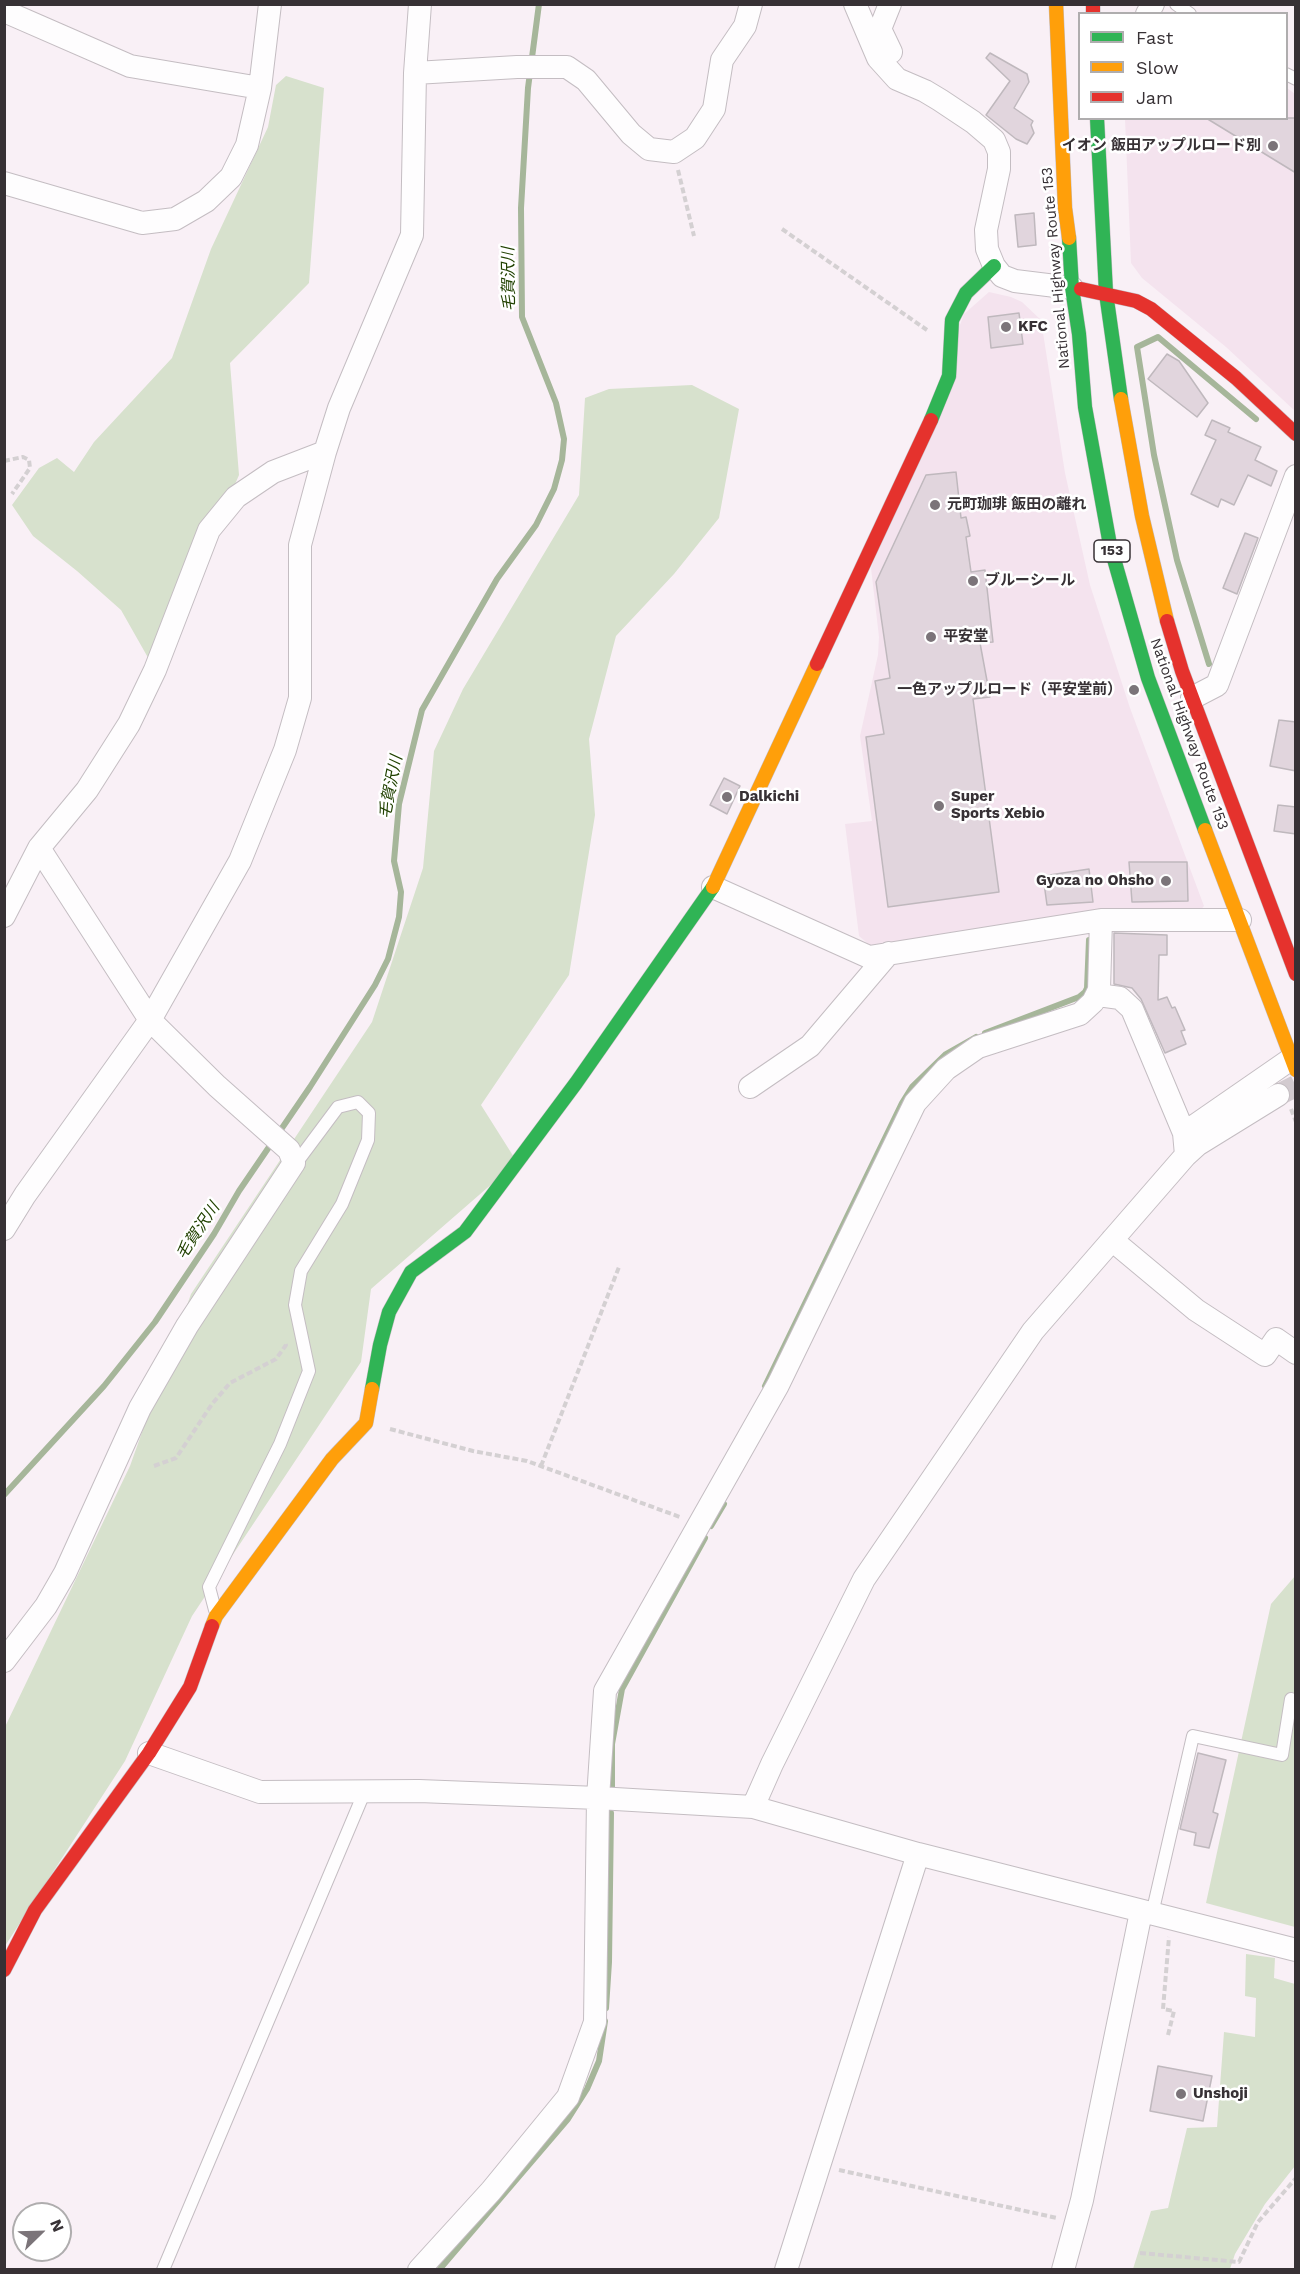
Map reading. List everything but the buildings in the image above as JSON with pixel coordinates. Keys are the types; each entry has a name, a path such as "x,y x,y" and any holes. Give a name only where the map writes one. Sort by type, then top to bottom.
{"main road":[{"name":"National Highway Route 153","path":"1056,4 1065,208 1072,288 1079,334 1085,407 1110,545 1148,678 1294,1064"},
{"name":"National Highway Route 153","path":"1097,120 1106,293 1115,366 1158,594 1192,698 1290,943 1296,974"},
{"path":"4,1970 35,1910 149,1754 190,1688 216,1616 333,1459 366,1423 381,1345 390,1312 411,1272 465,1232 576,1083 713,887 938,405 949,376 952,320 966,293 994,266"},
{"path":"1072,288 1106,293 1136,301 1151,309 1236,378 1296,434"}],"street":[{"path":"4,183 142,223 175,219 206,201 231,177 247,145 260,88 270,4"},
{"path":"4,1229 25,1195 150,1020 240,861 285,750 300,698 300,545 339,408 412,235 420,4"},
{"path":"416,73 567,67 586,80 632,134 649,149 674,152 695,138 714,109 722,60 746,26 751,4"},
{"path":"855,4 878,58 897,79 925,91 973,122 994,140 999,152 999,169 986,230 987,249 994,266 1002,276 1015,282 1072,288"},
{"path":"890,4 881,24 882,34 892,54 921,81 925,91"},
{"path":"4,11 130,66 260,88"},
{"path":"4,916 39,848 87,790 129,724 155,670 209,530 236,497 273,471 325,452"},
{"path":"1192,698 1217,685 1296,476"},
{"path":"4,1661 46,1606 65,1573 140,1408 187,1326 294,1163 286,1147 264,1130 150,1020 39,848"},
{"path":"713,887 869,957 1101,920 1240,920"},
{"path":"419,2270 491,2191 567,2097 595,2022 598,1798 605,1691 778,1384 915,1103 946,1069 978,1047 1080,1014 1093,1002 1098,995 1101,920"},
{"path":"750,1087 810,1046 889,953"},
{"path":"1098,995 1120,998 1132,1009 1185,1144"},
{"path":"753,1807 864,1579 1033,1331 1112,1240 1185,1144 1294,1064"},
{"path":"1185,1144 1197,1145 1278,1095"},
{"path":"1112,1240 1196,1310 1265,1355 1276,1339 1296,1353"},
{"path":"149,1754 260,1792 419,1791 753,1807 918,1854 1296,1950"},
{"path":"786,2270 918,1854"},
{"path":"1063,2270 1155,1915"}],"lane":[{"path":"216,1616 209,1587 280,1444 309,1371 295,1305 301,1271 342,1204 368,1140 369,1113 358,1102 338,1107 273,1194"},
{"path":"1155,1915 1193,1736 1282,1755 1291,1699"},
{"path":"164,2270 364,1793"}],"path":[{"path":"674,152 694,236"},
{"path":"782,229 952,347"},
{"path":"4,461 23,457 29,460 30,468 12,494"},
{"path":"541,1466 619,1267"},
{"path":"154,1466 176,1458 212,1404 230,1383 276,1359 286,1345 284,1336"},
{"path":"366,1423 541,1466 699,1524"},
{"path":"1155,1915 1163,2009 1174,2011 1168,2035"},
{"path":"820,2166 1076,2222"},
{"path":"1140,2253 1239,2262 1258,2222 1296,2178"}],"shaded area":[{"path":"1288,89 1295,94 1295,411 1226,347 1142,278 1131,263 1125,120 1288,120"},
{"path":"989,292 1022,302 1041,320 1065,473 1090,585 1130,708 1204,906 1199,912 873,948 859,936 845,824 872,821 860,736 878,655 879,637 871,568 964,314"}],"green space":[{"path":"286,76 324,88 309,283 230,363 239,475 155,670 121,610 33,536 12,505 39,468 57,458 74,472 94,442 172,358 211,249 268,127 276,85"},
{"path":"692,385 739,409 719,518 674,574 616,636 589,739 595,815 569,975 481,1105 517,1162 371,1289 361,1362 192,1616 125,1761 5,1946 4,1729 130,1466 191,1294 372,1022 423,868 434,751 463,689 579,495 585,398 609,389"},
{"path":"1295,1576 1295,1927 1206,1903 1271,1604"},
{"path":"1246,1954 1275,1958 1274,1978 1295,1984 1295,2166 1265,2204 1235,2254 1230,2269 1133,2269 1151,2211 1168,2208 1187,2128 1217,2127 1224,2032 1255,2037 1256,1998 1245,1996"}],"waterway":[{"name":"毛賀沢川","path":"4,1495 104,1386 155,1322 214,1234 239,1191 310,1087 375,985 388,959 399,917 401,892 394,861 399,804 422,710 497,579 536,525 554,489 562,460 564,439 556,403 522,317 521,208 528,88 539,4"},
{"path":"1209,664 1177,560 1154,455 1137,347 1158,337 1256,419"},
{"path":"985,1033 1079,997 1085,992 1089,940"},
{"path":"765,1386 902,1103 912,1087 946,1054 976,1037"},
{"path":"711,1526 724,1504"},
{"path":"612,1792 612,1744 622,1689 705,1538"},
{"path":"606,2008 609,1962 611,1813"},
{"path":"439,2270 568,2119 587,2089 599,2061 605,2021"}],"tunnel":[{"path":"1278,1095 1296,1086"}],"traffic: fast":[{"path":"1097,120 1106,293 1121,399"},
{"path":"1069,238 1085,407 1110,545 1148,678 1205,830"},
{"path":"931,420 949,376 952,320 966,293 994,266"},
{"path":"372,1389 389,1312 411,1272 465,1232 576,1083 713,887"}],"traffic: slow":[{"path":"1056,4 1065,208 1069,238"},
{"path":"1121,399 1142,516 1167,621"},
{"path":"713,887 817,664"},
{"path":"1205,830 1296,1070"},
{"path":"212,1626 216,1616 332,1459 366,1423 372,1389"}],"traffic: jam":[{"path":"1093,4 1093,12"},
{"path":"1081,289 1136,301 1151,309 1236,378 1296,434"},
{"path":"817,664 931,420"},
{"path":"1167,621 1182,671 1296,974"},
{"path":"4,1970 35,1910 149,1753 190,1687 212,1626"}],"place":[{"name":"イオン 飯田アップルロード別","path":"1273,146"},
{"name":"KFC","path":"1006,327"},
{"name":"元町珈琲 飯田の離れ","path":"935,505"},
{"name":"ブルーシール","path":"973,581"},
{"name":"平安堂","path":"931,637"},
{"name":"一色アップルロード（平安堂前）","path":"1134,690"},
{"name":"Dalkichi","path":"727,797"},
{"name":"Super Sports Xebio","path":"939,806"},
{"name":"Gyoza no Ohsho","path":"1166,881"},
{"name":"Unshoji","path":"1181,2094"}]}
